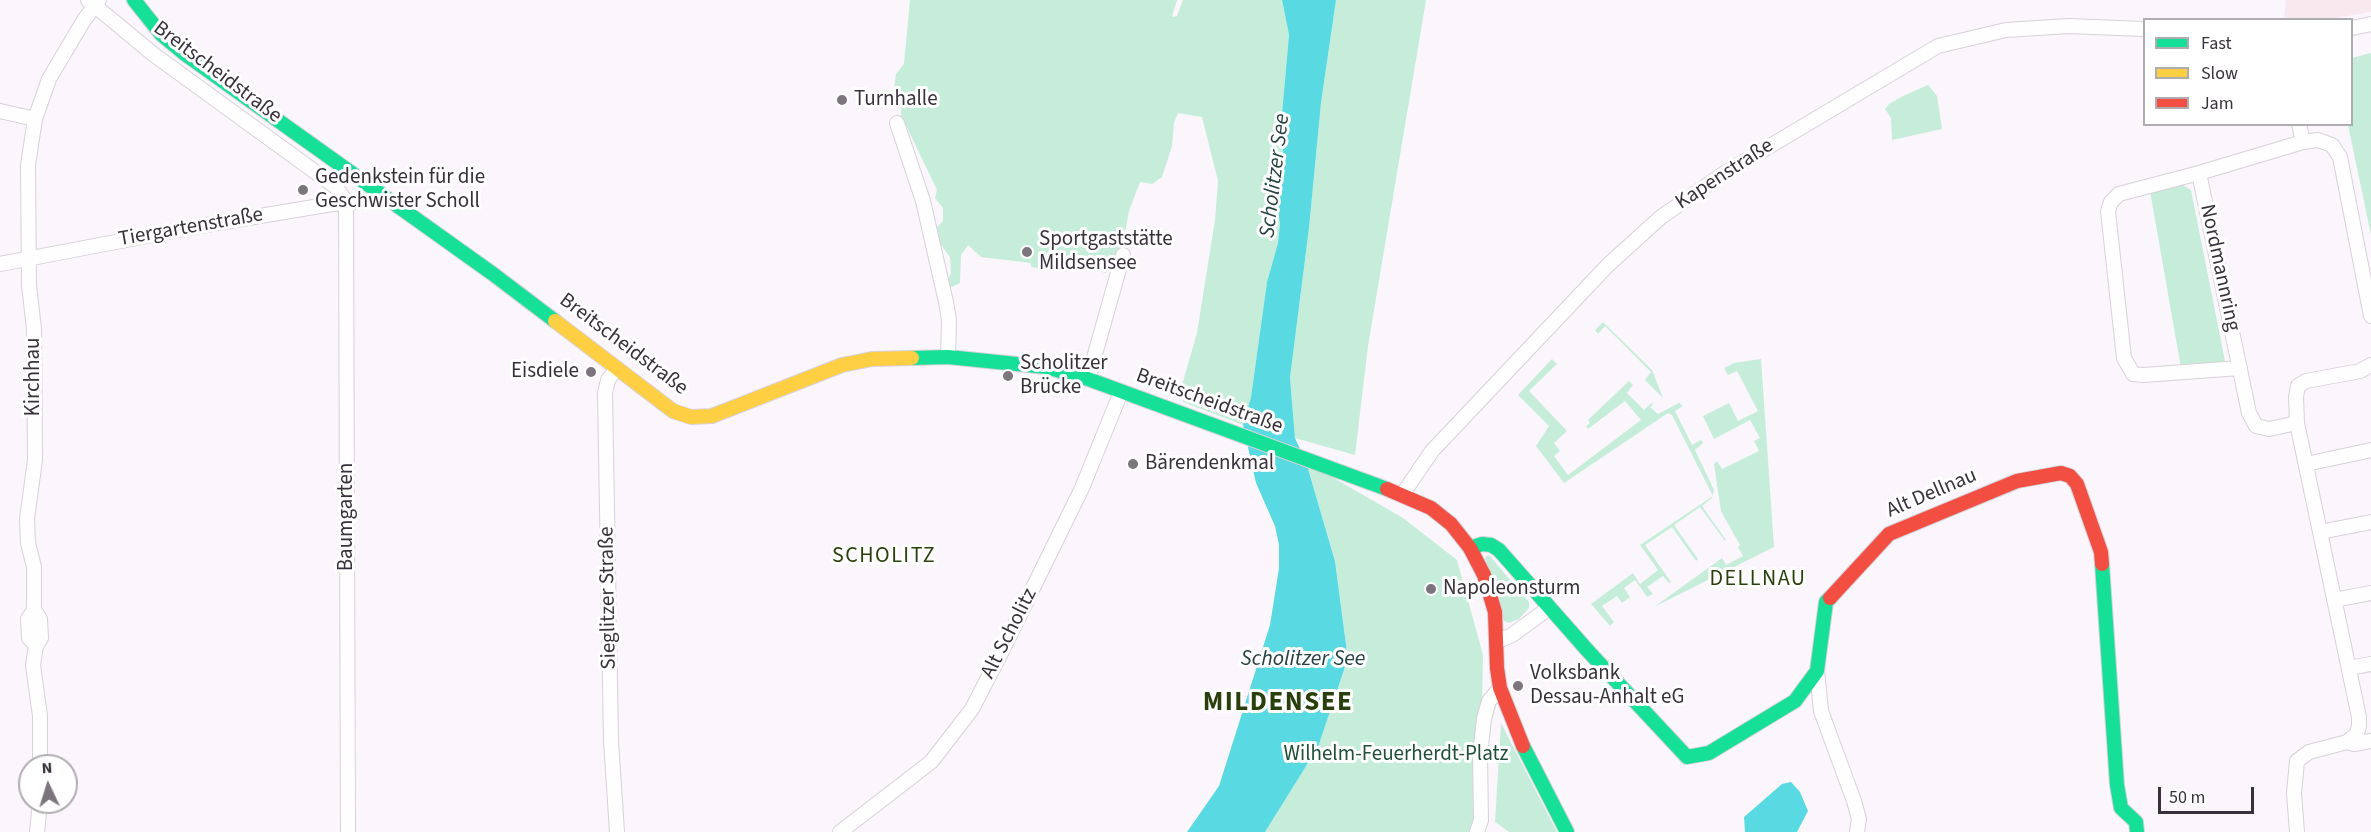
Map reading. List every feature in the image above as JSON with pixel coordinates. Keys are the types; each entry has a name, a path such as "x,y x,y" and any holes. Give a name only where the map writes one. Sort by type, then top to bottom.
{"street":[{"name":"Breitscheidstraße","path":"134,0 161,34 185,54 557,321 664,406 682,415 702,417 722,413 856,361 948,357 1011,362 1046,367 1088,380 1402,495"},
{"name":"Breitscheidstraße","path":"94,2 153,54 336,187 346,202"},
{"name":"Kirchhau","path":"40,754 39,705 33,673 36,646 41,638 40,619 34,610 34,578 28,543 27,519 34,460 34,329 28,258 28,165 35,119 49,79 94,2"},
{"path":"2353,28 2371,24"},
{"name":"Kapenstraße","path":"1402,495 1432,451 1608,265 1660,217 1723,174 1938,46 2006,30 2069,26 2143,29"},
{"path":"0,111 35,119"},
{"path":"897,123 923,201 944,291 949,320 948,357"},
{"path":"2299,126 2302,142"},
{"path":"2240,368 2133,374 2124,358 2108,211 2111,202 2119,194 2302,142 2318,140 2332,145 2340,157 2371,316"},
{"name":"Nordmannring","path":"2199,173 2249,413 2256,426 2269,429 2297,423"},
{"name":"Tiergartenstraße","path":"0,264 200,226 346,202 367,201 375,198 380,192"},
{"name":"Baumgarten","path":"346,202 348,832"},
{"path":"1088,380 1123,255"},
{"path":"2296,832 2294,793 2296,761 2309,752 2347,742 2356,734 2359,726 2297,423 2298,386 2306,381 2360,371 2371,365"},
{"name":"Sieglitzer Straße","path":"617,368 608,380 604,393 611,741 617,832"},
{"name":"Alt Scholitz","path":"840,832 931,762 972,709 1082,488 1121,392"},
{"path":"2306,464 2371,450"},
{"name":"Alt Dellnau","path":"1470,548 1482,544 1491,545 1499,550 1549,608 1687,757 1709,753 1795,701 1817,671 1826,602 1889,534 2017,482 2061,473 2070,476 2077,484 2101,552 2116,786 2121,808 2136,822 2137,832"},
{"path":"1402,495 1451,524 1477,559 1495,612 1500,688 1519,739 1567,832"},
{"path":"2320,532 2371,522"},
{"path":"2334,600 2371,592"},
{"path":"1498,641 1512,635 1549,608"},
{"path":"2349,669 2371,664"},
{"path":"1817,671 1821,711 1854,801 1859,819 1857,832"},
{"path":"1477,832 1481,820 1480,755 1484,719 1489,701 1500,688"},
{"path":"1795,701 1821,711"},
{"path":"2347,742 2354,744 2371,741"},
{"path":"38,832 39,814"}],"shaded area":[{"path":"2286,0 2371,0 2371,12 2336,18 2284,18"}],"green space":[{"path":"910,0 1177,0 1173,17 1177,16 1183,0 1282,0 1289,35 1282,113 1283,158 1278,210 1280,224 1278,243 1267,282 1251,397 1243,425 1183,402 1182,385 1197,333 1215,220 1218,181 1202,117 1178,113 1174,123 1172,146 1162,177 1152,184 1140,182 1129,211 1120,258 1109,263 1106,273 1070,265 1069,272 1031,267 1031,263 981,257 968,245 961,255 960,283 952,287 947,282 951,273 950,257 939,242 936,228 943,221 943,208 935,198 937,190 901,115 901,103 894,87 896,74 904,64"},
{"path":"1336,0 1426,0 1368,346 1355,455 1295,438 1290,378 1309,228 1321,103"},
{"path":"2371,53 2371,235 2348,126 2353,126 2353,58"},
{"path":"1928,85 1937,96 1942,129 1892,140 1891,118 1885,109 1889,104 1905,95"},
{"path":"2179,183 2191,190 2224,363 2181,368 2150,191"},
{"path":"1603,322 1652,370 1663,398 1645,380 1651,372 1605,326 1598,334 1595,330"},
{"path":"1552,359 1557,364 1529,391 1567,431 1554,443 1560,451 1554,456 1568,475 1641,420 1625,401 1588,429 1586,426 1590,423 1588,420 1629,381 1633,385 1627,393 1644,410 1651,403 1653,405 1650,407 1658,414 1679,403 1683,406 1675,411 1692,445 1701,440 1703,443 1695,450 1714,490 1713,495 1672,415 1668,413 1564,483 1536,446 1549,426 1518,395"},
{"path":"1761,359 1774,547 1654,607 1722,558 1726,565 1743,556 1738,547 1740,545 1721,511 1714,464 1717,461 1722,469 1759,451 1754,441 1760,438 1750,420 1714,439 1703,416 1729,403 1738,421 1758,411 1737,371 1728,375 1724,368 1734,363"},
{"name":"Wilhelm-Feuerherdt-Platz","path":"1306,462 1403,518 1457,560 1483,655 1482,706 1474,745 1473,824 1470,832 1265,832 1318,747 1344,670 1347,652 1335,560"},
{"path":"1712,496 1702,506 1726,540 1700,507 1674,525 1698,559 1696,561 1672,527 1645,545 1671,582 1669,583 1663,576 1647,587 1653,594 1647,597 1635,580 1624,588 1630,597 1622,603 1617,596 1602,606 1614,622 1610,626 1591,604 1633,573 1640,584 1658,570 1640,545"},
{"path":"1489,555 1529,602 1529,608 1519,619 1509,623 1504,621 1485,557"},
{"path":"1501,723 1557,832 1509,832 1495,822"}],"water":[{"name":"Scholitzer See","path":"1282,0 1336,0 1321,103 1309,228 1290,378 1295,438 1306,462 1335,561 1347,652 1344,670 1318,747 1265,832 1187,832 1219,786 1270,625 1279,568 1279,545 1275,526 1256,483 1243,425 1251,397 1267,282 1278,243 1280,224 1278,210 1283,158 1282,113 1289,35"},
{"path":"1791,782 1800,792 1808,811 1797,832 1745,832 1744,817 1782,784"}],"traffic: fast":[{"path":"134,0 161,34 185,54 493,274 555,321"},
{"path":"912,358 948,357 1046,367 1088,379 1387,489"},
{"path":"1470,548 1482,544 1491,545 1499,550 1588,651 1687,757 1709,753 1795,701 1817,671 1826,602 1830,598"},
{"path":"2102,564 2117,785 2121,808 2136,822 2137,832"},
{"path":"1523,746 1567,832"}],"traffic: slow":[{"path":"555,321 673,411 691,417 712,416 842,365 872,359 912,358"}],"traffic: jam":[{"path":"1830,598 1889,534 2017,481 2061,473 2070,476 2077,484 2101,552 2102,564"},
{"path":"1387,489 1431,508 1451,524 1470,548 1484,575 1495,612 1500,688 1523,746"}],"place":[{"name":"Turnhalle","path":"842,100"},
{"name":"Gedenkstein für die Geschwister Scholl","path":"303,190"},
{"name":"Sportgaststätte Mildsensee","path":"1027,252"},
{"name":"Eisdiele","path":"591,372"},
{"name":"Scholitzer Brücke","path":"1008,376"},
{"name":"Bärendenkmal","path":"1133,464"},
{"name":"Napoleonsturm","path":"1431,589"},
{"name":"Volksbank Dessau-Anhalt eG","path":"1518,686"}],"district":[{"name":"SCHOLITZ","path":"884,557"},
{"name":"DELLNAU","path":"1758,580"},
{"name":"MILDENSEE","path":"1278,704"}]}
